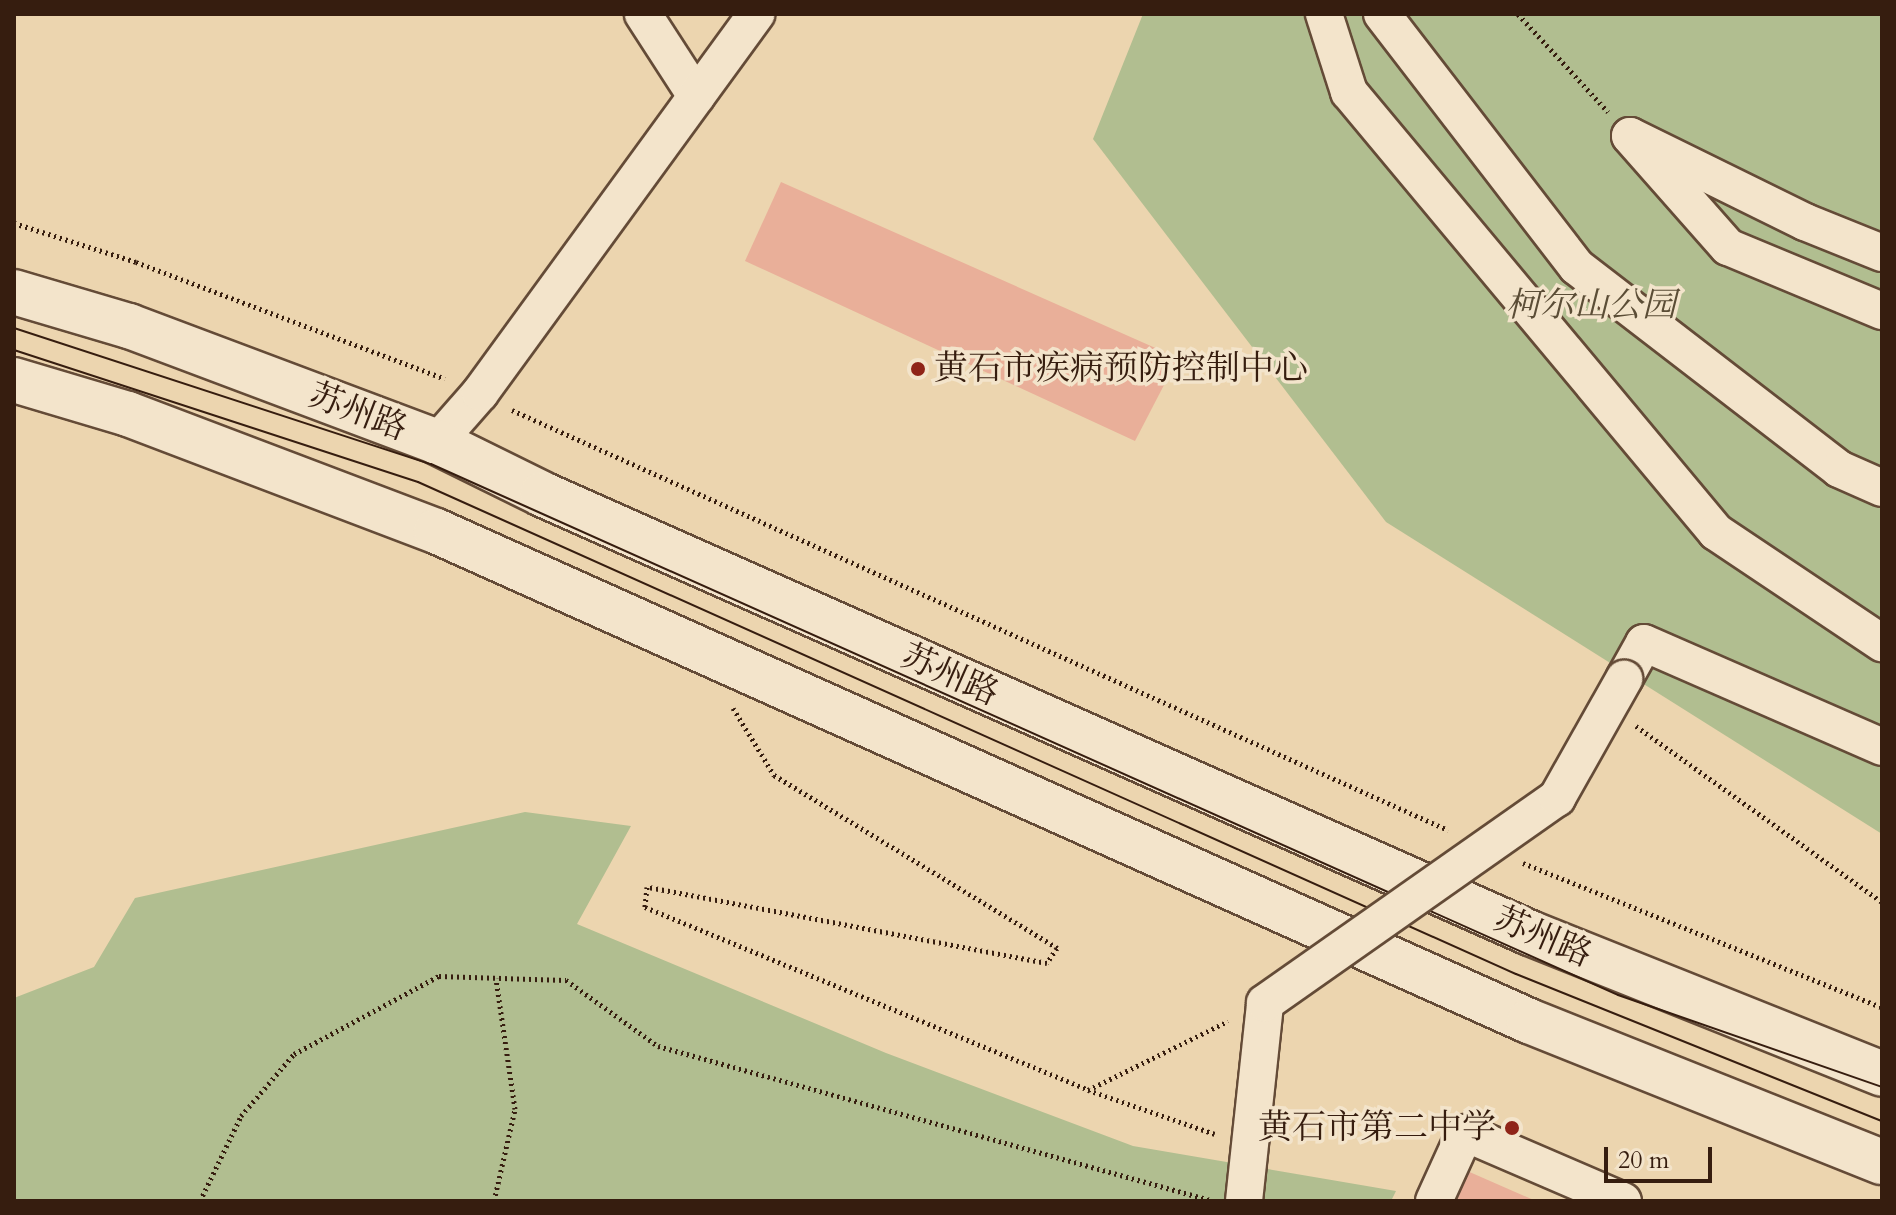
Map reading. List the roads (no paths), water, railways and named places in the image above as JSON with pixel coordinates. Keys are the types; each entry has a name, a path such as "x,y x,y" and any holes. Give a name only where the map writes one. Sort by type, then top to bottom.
{"main road":[{"name":"苏州路","path":"14,292 129,326 437,442 542,494 1530,933 1882,1074"},
{"path":"14,380 128,414 436,531 698,652 1529,1021 1882,1162"}],"street":[{"path":"643,14 696,96"},
{"path":"437,442 480,393 756,14"},
{"path":"1324,14 1349,92 1716,532 1882,643"},
{"path":"1382,14 1577,267 1839,469 1882,488"},
{"path":"1882,253 1805,222 1630,136 1728,247 1882,311"},
{"path":"1244,1201 1265,1003 1557,798 1644,643 1882,747"},
{"path":"1434,1201 1465,1133 1623,1201"}],"tram line":[{"path":"14,328 431,464 1618,995 1882,1087"},
{"path":"14,350 418,482 1516,974 1882,1121"}],"place":[{"name":"黄石市疾病预防控制中心","path":"918,369"},
{"name":"黄石市第二中学","path":"1512,1128"}],"park label":[{"name":"柯尔山公园","path":"1591,306"}]}
